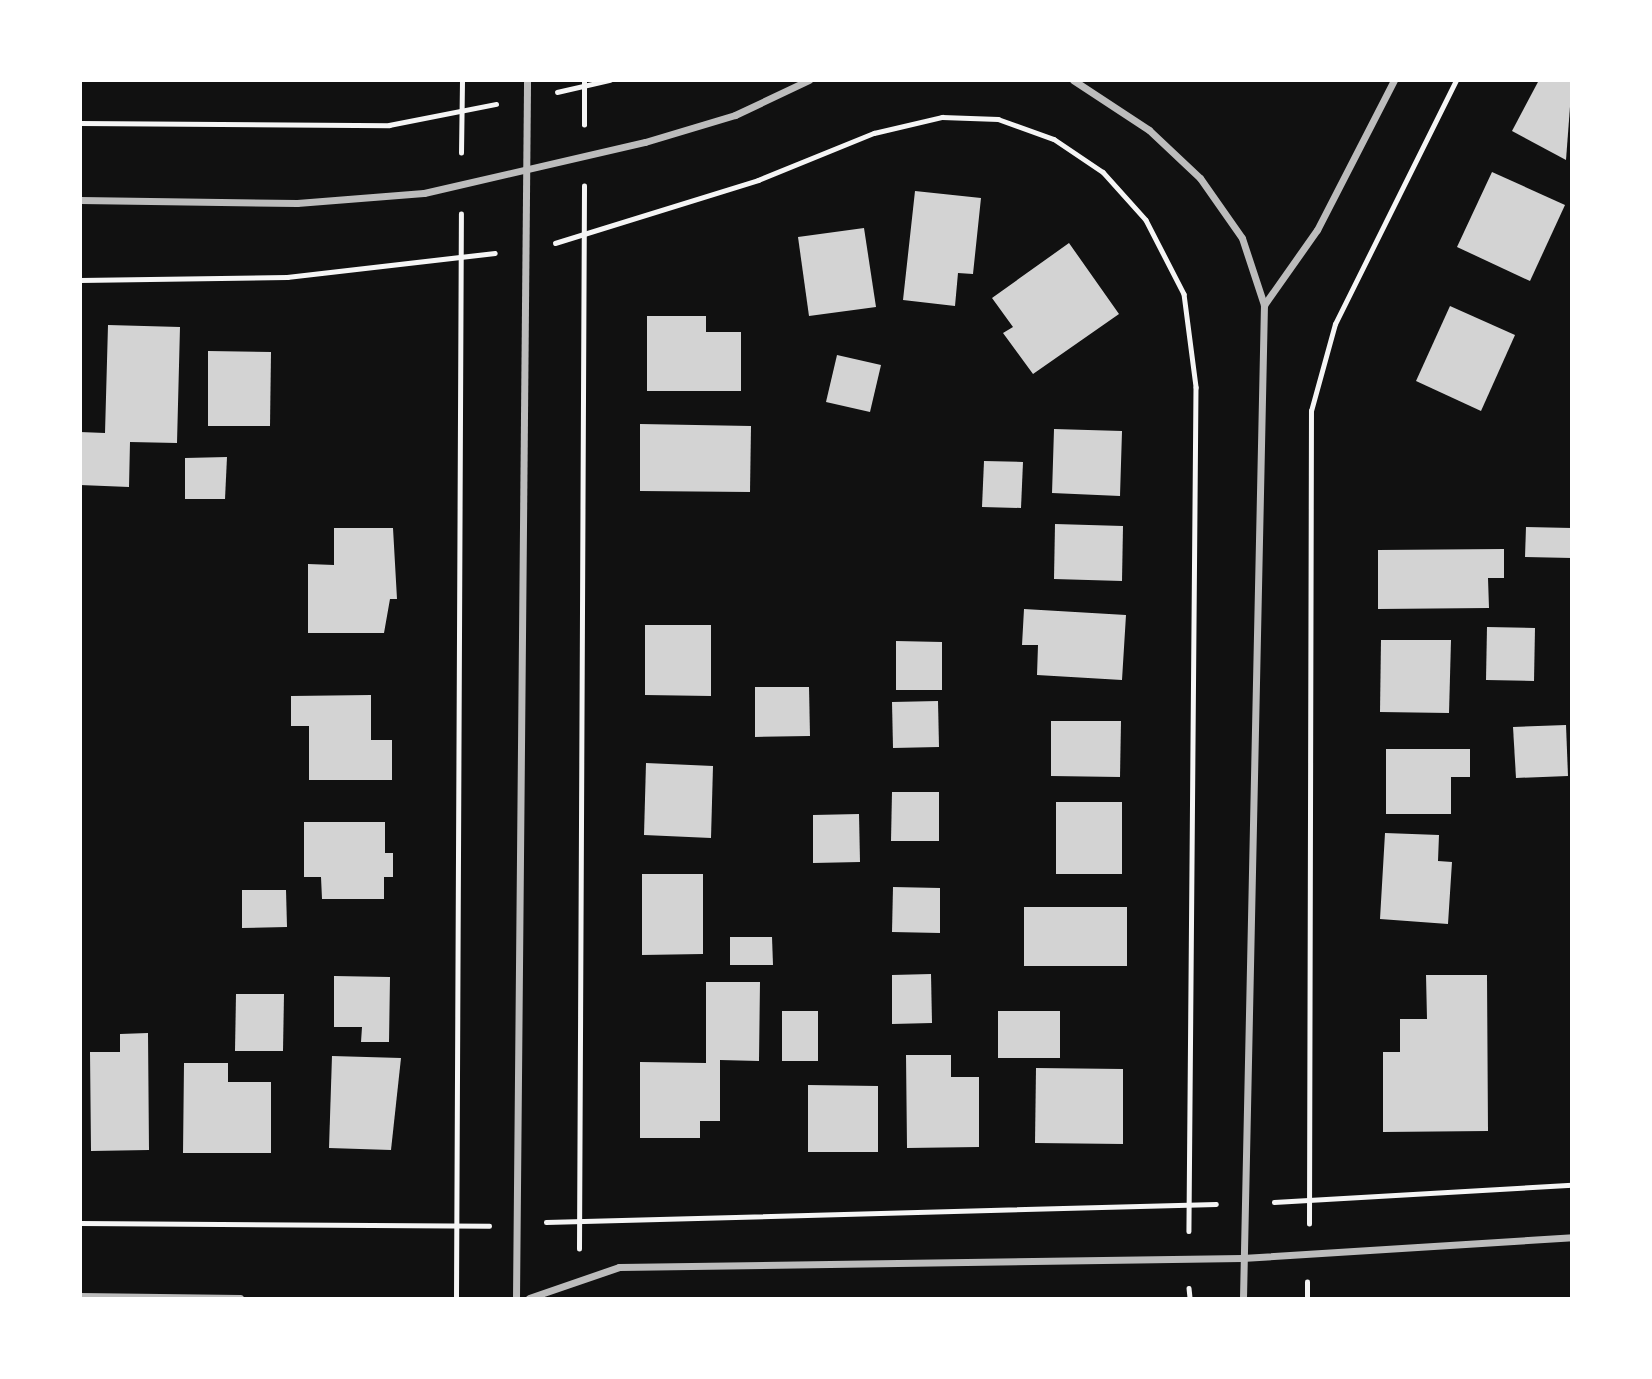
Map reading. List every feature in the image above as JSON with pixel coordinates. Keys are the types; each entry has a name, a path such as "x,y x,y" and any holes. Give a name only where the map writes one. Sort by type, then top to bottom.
{"street":[{"path":"516,1298 527,80"},
{"path":"80,200 297,203 461,184 584,157 735,115 809,80"},
{"path":"1073,80 1149,130 1200,178 1242,238 1264,305 1243,1298"},
{"path":"1264,305 1317,230 1394,80"},
{"path":"528,1298 619,1267 1242,1258 1572,1237"},
{"path":"80,1296 240,1298"}],"path":[{"path":"456,1298 462,80"},
{"path":"80,123 388,125 527,98 584,83 610,80"},
{"path":"1307,1298 1310,1200 1311,411 1335,324 1456,80"},
{"path":"579,1281 584,83"},
{"path":"80,280 287,277 461,258 583,238 758,180 874,133 942,117 998,119 1054,139 1103,172 1146,220 1184,295 1196,387 1191,1205 1188,1259 1190,1298"},
{"path":"80,1223 458,1229 517,1223 1244,1203 1572,1185"}],"building":[{"path":"1539,80 1572,80 1566,160 1512,131"},
{"path":"1492,172 1565,205 1530,281 1457,247"},
{"path":"915,191 981,198 973,274 958,273 955,306 903,300"},
{"path":"864,228 876,307 809,316 798,237"},
{"path":"1069,243 1119,314 1033,374 1003,333 1013,327 992,298"},
{"path":"1450,306 1515,335 1481,411 1416,381"},
{"path":"647,316 706,316 706,332 741,332 741,391 647,391"},
{"path":"108,325 180,327 177,443 130,442 129,487 80,485 80,432 105,433"},
{"path":"208,351 271,352 270,426 208,426"},
{"path":"837,355 881,365 870,412 826,402"},
{"path":"640,424 751,426 750,492 640,491"},
{"path":"1054,429 1122,431 1120,496 1052,493"},
{"path":"227,457 225,499 185,499 185,458"},
{"path":"984,461 1023,462 1021,508 982,507"},
{"path":"1055,524 1123,526 1122,581 1054,579"},
{"path":"1526,527 1572,528 1572,558 1525,557"},
{"path":"334,528 393,528 397,599 390,599 384,633 308,633 308,564 334,565"},
{"path":"1504,549 1504,578 1488,578 1489,608 1378,609 1378,550"},
{"path":"1024,609 1126,615 1122,680 1037,675 1038,645 1022,645"},
{"path":"645,625 711,625 711,696 645,695"},
{"path":"1487,627 1535,628 1534,681 1486,680"},
{"path":"1381,640 1451,640 1449,713 1380,712"},
{"path":"896,641 942,642 942,690 896,690"},
{"path":"755,687 809,687 810,736 755,737"},
{"path":"371,695 371,740 392,740 392,780 309,780 309,726 291,726 291,696"},
{"path":"938,701 939,747 893,748 892,702"},
{"path":"1051,721 1121,721 1120,777 1051,776"},
{"path":"1566,725 1568,776 1516,778 1513,727"},
{"path":"1386,749 1470,749 1470,777 1451,777 1451,814 1386,814"},
{"path":"646,763 713,766 711,838 644,835"},
{"path":"892,792 939,792 939,841 891,841"},
{"path":"1056,802 1122,802 1122,874 1056,874"},
{"path":"859,814 860,862 813,863 813,815"},
{"path":"304,822 385,822 385,853 393,853 393,877 384,877 384,899 322,899 321,877 304,877"},
{"path":"1385,833 1439,835 1438,861 1452,862 1448,924 1380,919"},
{"path":"642,874 703,874 703,954 642,955"},
{"path":"893,887 940,888 940,933 892,932"},
{"path":"242,890 286,890 287,927 242,928"},
{"path":"1024,907 1127,907 1127,966 1024,966"},
{"path":"730,937 772,937 773,965 730,965"},
{"path":"931,974 932,1023 892,1024 892,975"},
{"path":"1426,975 1487,975 1488,1131 1383,1132 1383,1052 1400,1052 1400,1019 1427,1019"},
{"path":"334,976 390,977 389,1042 361,1042 362,1027 334,1027"},
{"path":"706,982 760,982 759,1061 720,1060 720,1121 700,1121 700,1138 640,1138 640,1062 706,1063"},
{"path":"236,994 284,994 283,1051 235,1051"},
{"path":"782,1011 818,1011 818,1061 782,1061"},
{"path":"998,1011 1060,1011 1060,1058 998,1058"},
{"path":"148,1033 149,1150 91,1151 90,1052 120,1052 120,1034"},
{"path":"906,1055 951,1055 951,1077 979,1077 979,1147 907,1148"},
{"path":"332,1056 401,1058 391,1150 329,1148"},
{"path":"184,1063 228,1063 228,1082 271,1082 271,1153 183,1153"},
{"path":"1036,1068 1123,1069 1123,1144 1035,1143"},
{"path":"808,1085 878,1086 878,1152 808,1152"}]}
